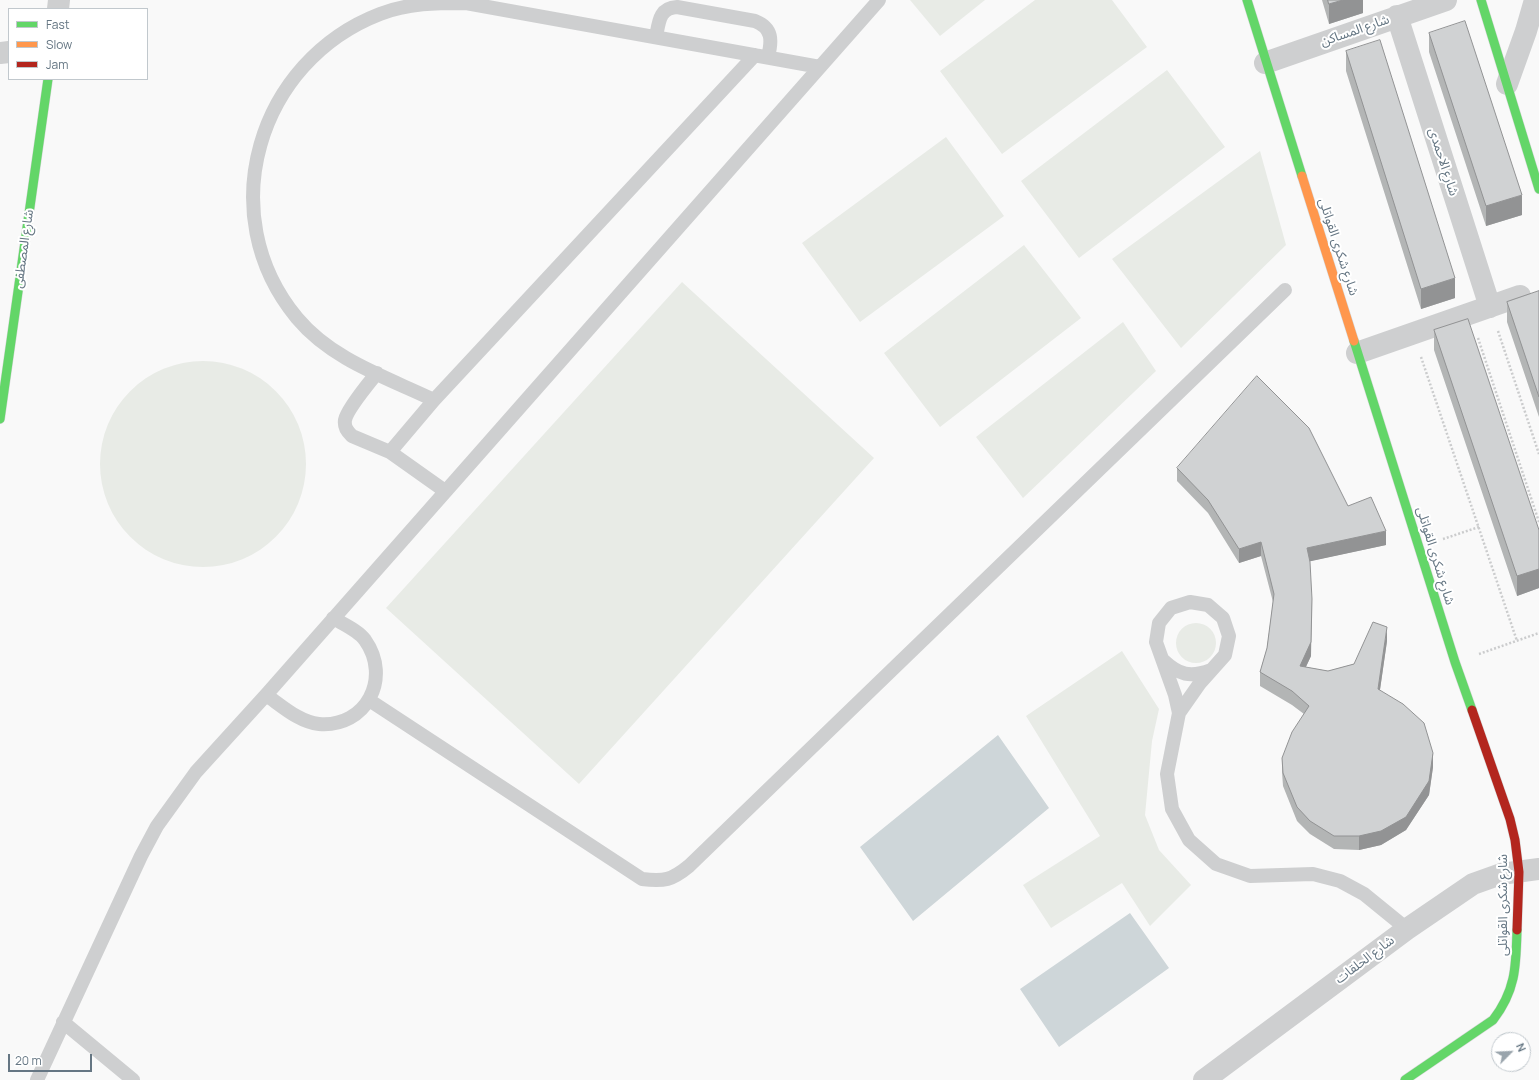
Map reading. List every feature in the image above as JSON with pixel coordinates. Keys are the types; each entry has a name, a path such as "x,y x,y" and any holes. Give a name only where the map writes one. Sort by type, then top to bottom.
{"street":[{"name":"شارع شكرى القواتلى","path":"1247,0 1265,63 1455,662 1510,818 1515,840 1529,870 1514,981 1503,1008 1481,1029 1405,1080"},
{"name":"شارع المساكن","path":"1265,63 1401,10 1446,0"},
{"path":"1481,0 1539,189"},
{"path":"1507,84 1533,34 1535,0"},
{"name":"شارع الاحمدى","path":"1401,10 1480,310"},
{"name":"شارع المصطفى","path":"0,419 48,80"},
{"path":"1357,353 1520,296"},
{"name":"شارع الحلقات","path":"1204,1080 1407,929 1473,884 1501,874 1529,870"}],"lane":[{"path":"37,1080 141,856 157,826 196,772 266,695 879,0"},
{"path":"434,400 343,358 317,338 297,318 281,294 268,269 259,242 254,214 253,186 257,157 264,130 276,104 291,80 310,58 331,40 375,16 409,6 438,3 466,4 820,67"},
{"path":"390,452 434,400 772,44 771,36 762,24 755,21 677,7 670,7 664,11 659,21 656,37"},
{"path":"369,700 642,879 659,882 676,877 1285,290"},
{"path":"377,373 348,414 345,426 352,436 390,452 445,491"},
{"path":"1179,713 1224,655 1229,636 1223,618 1208,605 1190,602 1171,608 1159,623 1156,642 1175,695 1179,713 1167,774 1172,809 1189,840 1216,864 1250,876 1313,874 1340,880 1364,894 1407,929"},
{"path":"266,695 300,718 318,724 338,723 356,714 369,700 376,685 377,669 373,653 364,639 333,618"},
{"path":"1163,660 1172,669 1185,674 1199,674 1211,670"},
{"path":"63,1022 133,1080"}],"path":[{"path":"1480,310 1539,454"},
{"path":"1480,310 1539,522"},
{"path":"1413,334 1517,641"},
{"path":"1534,508 1539,506"},
{"path":"1419,547 1479,527"},
{"path":"1455,662 1539,633"}],"shaded area":[{"path":"910,0 985,0 940,36"},
{"path":"1035,0 1112,0 1147,47 1002,154 940,71"},
{"path":"1167,70 1225,147 1079,258 1021,181"},
{"path":"946,137 1004,216 860,322 802,243"},
{"path":"1260,151 1286,245 1181,348 1112,259"},
{"path":"1024,245 1081,318 940,427 884,353"},
{"path":"682,282 874,458 579,784 386,608"},
{"path":"1123,322 1156,371 1023,498 976,437"},
{"path":"193,361 213,361 233,365 252,373 276,391 294,415 302,434 306,454 306,474 302,494 294,513 276,537 252,555 233,563 213,567 193,567 173,563 154,555 138,544 123,529 112,513 104,494 100,474 100,454 104,434 112,415 123,399 138,384 154,373 173,365"},
{"path":"1192,623 1200,623 1207,626 1213,632 1216,643 1213,654 1207,660 1200,663 1192,663 1185,660 1179,654 1176,647 1176,639 1179,632 1185,626"},
{"path":"1122,651 1159,709 1152,741 1145,815 1159,850 1191,885 1150,926 1122,883 1051,928 1023,885 1100,836 1026,716"},
{"path":"998,735 1049,808 913,921 860,847"},
{"path":"1130,913 1169,968 1059,1047 1020,989"}],"building":[{"path":"1328,0 1343,0 1329,4"},
{"path":"1465,21 1522,195 1486,206 1429,33"},
{"path":"1380,40 1455,278 1421,289 1346,51"},
{"path":"1539,291 1539,397 1507,302"},
{"path":"1468,319 1539,530 1539,569 1517,576 1434,330"},
{"path":"1257,376 1309,428 1348,506 1371,497 1386,531 1307,548 1310,562 1312,599 1311,642 1300,666 1328,671 1354,664 1373,622 1387,627 1378,689 1403,704 1424,723 1433,753 1429,781 1406,817 1381,831 1359,836 1334,836 1310,821 1297,807 1283,773 1282,758 1292,732 1309,706 1292,691 1260,672 1267,648 1274,594 1261,542 1239,549 1208,500 1177,468"}],"traffic: fast":[{"path":"1247,0 1302,176"},
{"path":"1481,0 1539,189"},
{"path":"0,419 48,80"},
{"path":"1354,341 1455,662 1472,710"},
{"path":"1405,1080 1493,1020 1501,1009 1513,977 1517,930"}],"traffic: slow":[{"path":"1302,176 1354,341"}],"traffic: jam":[{"path":"1472,710 1510,819 1515,840 1519,872 1517,930"}]}
